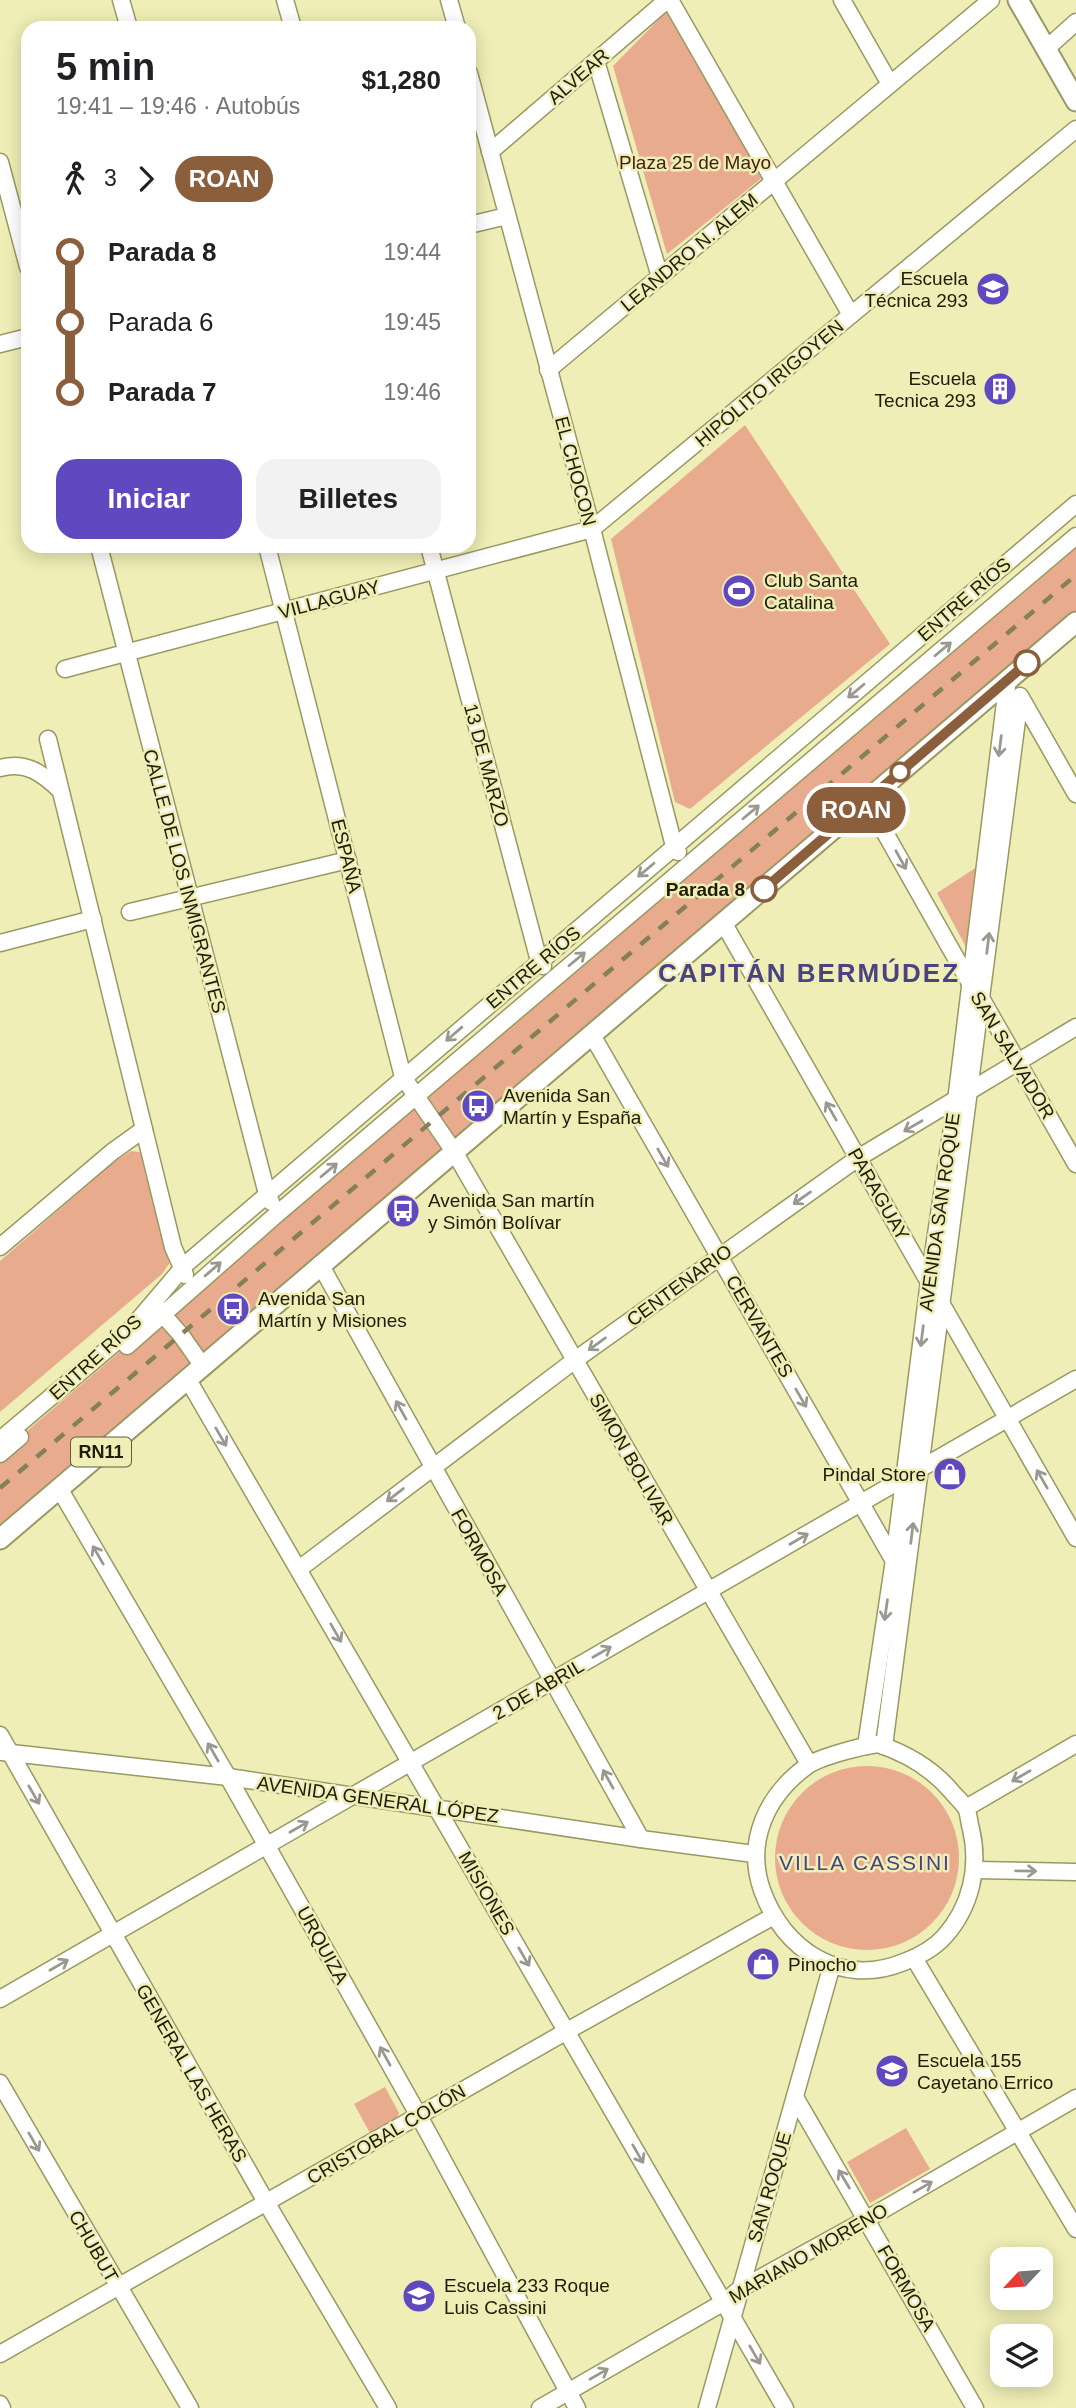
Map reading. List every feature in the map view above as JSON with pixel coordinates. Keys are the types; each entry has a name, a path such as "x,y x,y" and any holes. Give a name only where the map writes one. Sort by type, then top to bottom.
{"main road":[{"path":"1018,0 1076,102"},
{"name":"RN11","path":"0,1539 1076,622"}],"street":[{"path":"121,0 127,21"},
{"path":"285,0 291,21"},
{"path":"449,0 455,21"},
{"path":"669,0 851,315"},
{"name":"ALVEAR","path":"490,152 669,0"},
{"path":"842,0 890,84"},
{"name":"LEANDRO N. ALEM","path":"548,370 991,0"},
{"path":"1046,49 1076,22"},
{"path":"596,61 660,277"},
{"name":"EL CHOCON","path":"476,100 674,846 688,866"},
{"name":"HIPÓLITO IRIGOYEN","path":"592,529 1076,129"},
{"path":"0,162 21,241"},
{"path":"476,223 507,216"},
{"path":"0,344 21,339"},
{"name":"ENTRE RÍOS","path":"0,1454 157,1309 181,1269 1076,503"},
{"name":"VILLAGUAY","path":"65,669 592,529"},
{"name":"ENTRE RÍOS","path":"0,1440 129,1331 192,1286 1076,537"},
{"path":"1028,544 1043,564"},
{"name":"CALLE DE LOS INMIGRANTES","path":"101,553 267,1194 277,1214"},
{"name":"ESPAÑA","path":"269,553 403,1077 455,1153"},
{"name":"13 DE MARZO","path":"431,553 539,961 554,979"},
{"path":"885,666 901,685"},
{"path":"1008,678 1076,794"},
{"name":"AVENIDA SAN ROQUE","path":"866,1746 956,1101 1008,678"},
{"name":"AVENIDA SAN ROQUE","path":"884,1746 1020,697"},
{"path":"48,739 173,1247 181,1269 192,1286"},
{"path":"0,768 11,765 30,767 46,776 62,792"},
{"name":"SAN SALVADOR","path":"867,801 1076,1164"},
{"path":"130,912 348,860"},
{"path":"0,943 93,919"},
{"name":"PARAGUAY","path":"724,924 1076,1538"},
{"name":"CENTENARIO","path":"299,1569 575,1360 858,1158 1076,1027"},
{"name":"CERVANTES","path":"593,1035 906,1581"},
{"path":"0,1247 112,1152 144,1129"},
{"name":"SIMON BOLIVAR","path":"455,1153 809,1764"},
{"name":"FORMOSA","path":"320,1264 641,1839"},
{"name":"MISIONES","path":"157,1309 181,1335 194,1372 299,1569 785,2408"},
{"name":"2 DE ABRIL","path":"0,1999 1076,1379"},
{"name":"URQUIZA","path":"59,1488 267,1846 419,2116 577,2408"},
{"name":"GENERAL LAS HERAS","path":"0,1735 5,1753 388,2408"},
{"path":"966,1808 1076,1744"},
{"path":"866,1746 884,1746 909,1756 938,1776 966,1808 974,1844 975,1870 964,1909 943,1939 914,1958 894,1966 871,1970 849,1969 808,1954 788,1938 772,1917 761,1887 754,1854 762,1823 777,1793 809,1764 866,1746"},
{"name":"AVENIDA GENERAL LÓPEZ","path":"5,1753 228,1777 754,1854"},
{"path":"975,1870 1076,1873"},
{"name":"CRISTOBAL COLÓN","path":"0,2354 772,1917"},
{"path":"914,1958 1076,2229"},
{"name":"SAN ROQUE","path":"707,2408 832,1965"},
{"name":"CHUBUT","path":"0,2083 190,2408"},
{"name":"FORMOSA","path":"795,2097 975,2408"},
{"name":"MARIANO MORENO","path":"540,2408 724,2302 740,2289 1076,2098"}],"green space":[{"name":"Plaza 25 de Mayo","path":"667,11 763,177 667,254 613,66"},
{"name":"Club Santa Catalina","path":"745,425 890,644 690,809 675,802 611,539"},
{"path":"1076,536 1076,622 0,1539 0,1454"},
{"path":"980,865 971,942 966,947 937,893"},
{"path":"131,1151 139,1152 147,1158 172,1253 169,1264 162,1274 0,1412 0,1261 114,1162"},
{"path":"867,1766 885,1767 902,1773 918,1781 932,1793 944,1807 952,1823 958,1840 958,1876 952,1893 944,1909 932,1923 918,1935 902,1943 885,1949 867,1950 849,1949 832,1943 816,1935 802,1923 790,1909 782,1893 776,1876 775,1858 776,1840 782,1823 790,1807 802,1793 816,1781 832,1773 849,1767"},
{"path":"385,2087 399,2113 396,2119 370,2133 354,2104"},
{"path":"906,2128 930,2169 870,2203 847,2162"}],"railway":[{"path":"0,1488 1076,575"}],"bus line":[{"name":"ROAN","path":"764,889 1027,663"}],"place":[{"name":"Escuela Técnica 293","path":"993,289"},
{"name":"Escuela Tecnica 293","path":"1000,389"},
{"name":"Club Santa Catalina","path":"739,591"},
{"name":"Parada 8","path":"764,889"},
{"name":"Avenida San Martín y España","path":"478,1106"},
{"name":"Avenida San martín y Simón Bolívar","path":"403,1211"},
{"name":"Avenida San Martín y Misiones","path":"233,1309"},
{"name":"Pindal Store","path":"950,1474"},
{"name":"Pinocho","path":"763,1964"},
{"name":"Escuela 155 Cayetano Errico","path":"892,2071"},
{"name":"Escuela 233 Roque Luis Cassini","path":"419,2296"}],"district":[{"name":"CAPITÁN BERMÚDEZ","path":"809,973"},
{"name":"VILLA CASSINI","path":"865,1863"}]}
